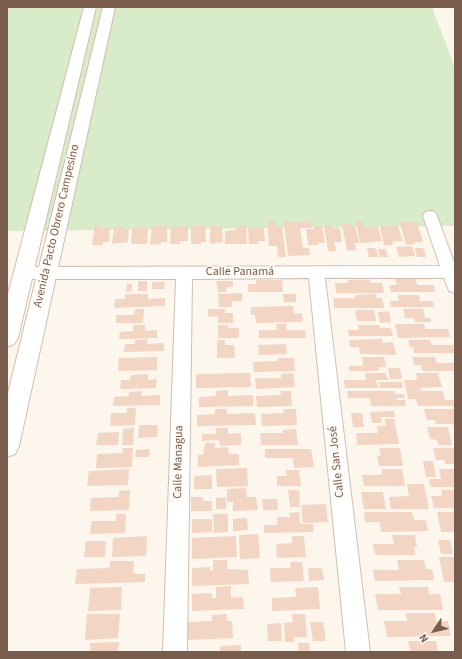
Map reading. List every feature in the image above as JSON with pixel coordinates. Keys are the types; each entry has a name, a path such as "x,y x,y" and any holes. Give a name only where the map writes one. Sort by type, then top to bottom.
{"street":[{"name":"Avenida Pacto Obrero Campesino","path":"7,338 90,7"},
{"name":"Avenida Pacto Obrero Campesino","path":"7,446 46,272 109,7"},
{"path":"430,216 454,277"},
{"name":"Calle Managua","path":"175,652 184,272"},
{"name":"Calle Panamá","path":"24,273 316,272 454,277"},
{"name":"Calle San José","path":"316,272 358,652"}],"green space":[{"path":"7,7 432,7 455,68 455,226 8,231 7,234"}],"building":[{"path":"267,221 276,221 277,227 282,226 286,257 278,257 277,246 269,246"},
{"path":"311,221 312,228 300,228 303,248 309,248 310,255 288,256 284,222"},
{"path":"356,222 363,222 364,227 378,227 382,241 360,243"},
{"path":"400,222 417,222 423,242 414,242 415,244 406,245"},
{"path":"351,223 351,226 355,226 359,243 355,243 356,250 347,251 342,224"},
{"path":"95,225 101,225 100,228 110,228 109,242 103,242 103,245 92,245"},
{"path":"236,225 246,225 247,244 225,244 225,231 236,230"},
{"path":"332,225 332,228 340,228 342,242 334,242 336,251 328,251 324,226"},
{"path":"152,226 167,226 167,242 150,245"},
{"path":"171,226 188,226 188,241 180,241 180,244 170,244"},
{"path":"191,226 205,226 206,242 201,242 201,244 191,244"},
{"path":"210,226 222,226 223,242 210,244"},
{"path":"314,226 322,226 325,243 308,245 306,229 315,229"},
{"path":"380,226 398,226 403,241 392,242 393,245 384,245"},
{"path":"114,227 129,229 128,242 112,244"},
{"path":"148,227 147,244 131,244 132,228"},
{"path":"264,227 265,241 257,241 258,244 249,244 248,228"},
{"path":"412,246 415,256 399,257 396,247"},
{"path":"367,248 376,248 378,257 369,257"},
{"path":"415,248 424,248 426,257 417,257"},
{"path":"378,249 386,249 388,257 380,257"},
{"path":"395,279 416,279 417,285 434,285 435,292 391,292 389,285 397,285"},
{"path":"256,280 282,280 283,292 248,292 248,284 256,284"},
{"path":"347,280 370,280 371,283 382,283 384,293 336,293 335,283 348,283"},
{"path":"138,281 147,281 147,291 138,291"},
{"path":"216,281 233,281 233,287 226,287 226,292 218,292"},
{"path":"152,282 165,282 164,289 152,289"},
{"path":"127,284 132,284 132,291 126,292"},
{"path":"242,293 242,301 232,301 232,307 219,307 218,294"},
{"path":"125,294 148,294 148,299 165,298 165,306 114,308 115,299 125,299"},
{"path":"283,294 296,294 296,302 284,302"},
{"path":"376,294 376,298 382,298 384,308 334,308 333,298 355,298 355,295"},
{"path":"398,295 419,295 420,301 433,301 434,307 391,307 390,301 399,301"},
{"path":"293,306 294,314 302,313 303,322 256,323 255,315 251,315 251,307"},
{"path":"135,309 144,309 143,323 116,323 116,315 134,315"},
{"path":"208,309 225,309 225,313 233,313 233,323 218,323 218,316 208,317"},
{"path":"403,309 423,309 425,318 430,318 431,322 415,322 414,318 405,318"},
{"path":"355,310 374,310 376,321 357,321"},
{"path":"389,311 391,322 380,323 378,312"},
{"path":"276,324 286,324 287,330 305,330 306,338 259,338 259,330 277,330"},
{"path":"395,324 424,324 425,329 448,329 450,337 398,338"},
{"path":"133,325 145,325 145,331 157,330 157,338 119,339 120,332 133,331"},
{"path":"218,325 228,325 228,328 239,328 239,338 218,338"},
{"path":"358,325 379,325 380,328 391,328 393,336 349,336 348,330 359,330"},
{"path":"148,339 147,344 164,343 164,351 124,352 125,344 135,344 135,340"},
{"path":"382,339 383,343 393,342 396,355 360,354 359,347 350,347 349,340"},
{"path":"217,340 225,340 225,345 234,345 235,358 217,358"},
{"path":"408,340 430,340 432,345 453,345 455,353 414,353 413,347 410,347"},
{"path":"286,344 287,354 259,355 258,345"},
{"path":"157,357 157,370 118,371 119,358"},
{"path":"362,357 384,357 386,367 378,367 379,371 349,371 349,366 363,366"},
{"path":"412,357 435,357 437,363 455,363 455,371 422,371 421,365 414,365"},
{"path":"278,358 294,358 295,371 254,372 253,362 278,361"},
{"path":"388,368 400,368 402,379 390,379"},
{"path":"250,373 251,387 196,388 196,374"},
{"path":"293,373 295,387 256,389 255,378 281,378 281,374"},
{"path":"365,373 386,373 388,380 376,380 378,388 345,388 344,380 366,380"},
{"path":"416,373 438,373 442,387 419,388 421,391 443,391 445,400 455,400 455,406 418,406 416,399 408,399 404,380 417,380"},
{"path":"148,374 148,380 157,379 156,388 120,389 121,380 130,380 131,375"},
{"path":"379,382 402,382 403,388 380,388"},
{"path":"228,390 228,396 253,395 253,406 199,407 199,397 216,396 216,391"},
{"path":"142,391 141,396 160,395 160,405 113,406 114,397 129,396 129,392"},
{"path":"280,391 291,391 292,406 257,407 256,396 281,395"},
{"path":"347,391 394,391 395,394 404,394 405,398 396,398 396,400 405,400 406,406 371,406 370,398 348,398"},
{"path":"127,408 136,408 135,425 110,426 111,413 127,413"},
{"path":"215,409 227,409 227,414 255,413 256,425 197,426 197,415 215,414"},
{"path":"283,409 296,409 297,425 262,426 261,414 284,413"},
{"path":"424,409 455,409 455,424 436,424 435,420 427,420"},
{"path":"394,411 395,417 381,417 382,423 372,423 370,412"},
{"path":"351,413 362,413 364,427 353,427"},
{"path":"385,419 394,419 399,444 357,445 356,433 378,433 377,426 386,426"},
{"path":"139,425 158,425 157,437 138,438"},
{"path":"427,427 448,427 452,445 438,445 437,440 430,439"},
{"path":"134,428 133,445 122,445 123,429"},
{"path":"216,428 228,428 228,434 241,433 241,445 220,446 219,440 202,441 202,434 216,434"},
{"path":"296,429 298,445 261,445 260,433 283,433 283,430"},
{"path":"119,432 118,445 96,445 98,433"},
{"path":"205,443 215,443 215,448 228,447 229,454 239,454 239,465 198,467 198,455 203,455"},
{"path":"123,448 133,448 132,467 96,468 97,454 123,453"},
{"path":"379,448 400,448 403,466 379,466 377,456 381,455"},
{"path":"433,448 455,448 455,464 445,464 444,460 436,460"},
{"path":"150,449 149,457 135,457 136,450"},
{"path":"265,449 311,449 314,467 294,468 293,458 265,458"},
{"path":"423,461 433,461 436,477 426,477"},
{"path":"247,468 248,486 217,487 216,469"},
{"path":"129,469 128,485 87,486 89,471"},
{"path":"382,469 402,469 405,486 364,486 362,475 382,475"},
{"path":"439,469 455,469 455,487 431,487 429,479 441,479"},
{"path":"286,470 299,470 301,486 277,486 277,476 287,476"},
{"path":"212,475 212,489 194,489 194,476"},
{"path":"407,484 424,484 429,509 391,509 389,497 409,496"},
{"path":"246,488 247,497 256,497 258,510 233,511 233,502 227,502 227,489"},
{"path":"130,490 129,510 90,511 91,498 119,497 119,491"},
{"path":"288,490 299,490 300,507 290,507"},
{"path":"441,490 455,490 455,508 434,508 431,496 442,496"},
{"path":"361,492 383,492 386,509 364,509"},
{"path":"191,497 203,497 203,501 212,501 212,511 191,511"},
{"path":"226,497 226,509 216,509 216,498"},
{"path":"262,499 277,499 278,510 263,510"},
{"path":"326,504 328,522 303,523 301,505"},
{"path":"299,512 300,524 313,524 314,532 264,533 264,525 277,525 277,517 290,517 289,513"},
{"path":"364,512 412,512 414,520 426,520 428,531 381,532 380,522 365,522"},
{"path":"437,512 455,512 455,532 441,532"},
{"path":"116,514 126,514 125,533 90,534 92,521 116,521"},
{"path":"213,514 228,514 228,532 214,533"},
{"path":"247,518 248,530 233,531 233,519"},
{"path":"192,519 212,519 212,532 192,533"},
{"path":"258,534 260,558 240,559 239,535"},
{"path":"392,535 415,535 417,547 414,547 415,555 375,555 373,544 394,544"},
{"path":"147,536 146,556 112,557 113,538"},
{"path":"236,536 237,557 192,559 192,538"},
{"path":"292,536 304,536 306,557 277,558 276,544 292,543"},
{"path":"438,540 450,540 453,554 441,554"},
{"path":"86,541 106,541 105,557 84,557"},
{"path":"439,557 455,557 455,582 444,582"},
{"path":"213,560 227,560 227,569 248,570 249,584 192,586 192,568 210,567 210,570 213,570"},
{"path":"397,560 424,560 426,569 432,569 434,580 375,581 373,570 399,570"},
{"path":"110,561 134,561 133,574 145,574 145,582 75,584 77,569 110,568"},
{"path":"290,562 302,562 304,581 271,582 270,568 291,568"},
{"path":"308,568 322,568 324,580 309,581"},
{"path":"231,586 231,598 243,597 244,609 192,611 192,594 212,593 212,598 216,598 216,587"},
{"path":"122,587 121,610 88,611 90,588"},
{"path":"318,587 320,609 272,611 272,598 296,597 295,588"},
{"path":"399,587 428,587 429,594 440,594 443,610 378,610 375,594 401,594"},
{"path":"406,613 435,613 436,621 448,621 451,636 387,637 384,621 407,621"},
{"path":"87,614 120,614 118,638 85,640"},
{"path":"227,614 227,621 232,621 233,638 187,640 187,622 212,621 212,615"},
{"path":"292,614 305,614 307,637 294,637 295,642 285,642 284,623 293,622"},
{"path":"310,622 323,622 326,641 313,641"},
{"path":"281,623 282,641 268,641 267,624"},
{"path":"408,641 436,641 438,652 410,652"},
{"path":"119,642 118,652 90,652 90,643"},
{"path":"298,643 309,643 309,652 299,652"},
{"path":"241,645 241,652 220,652 220,646"}]}
